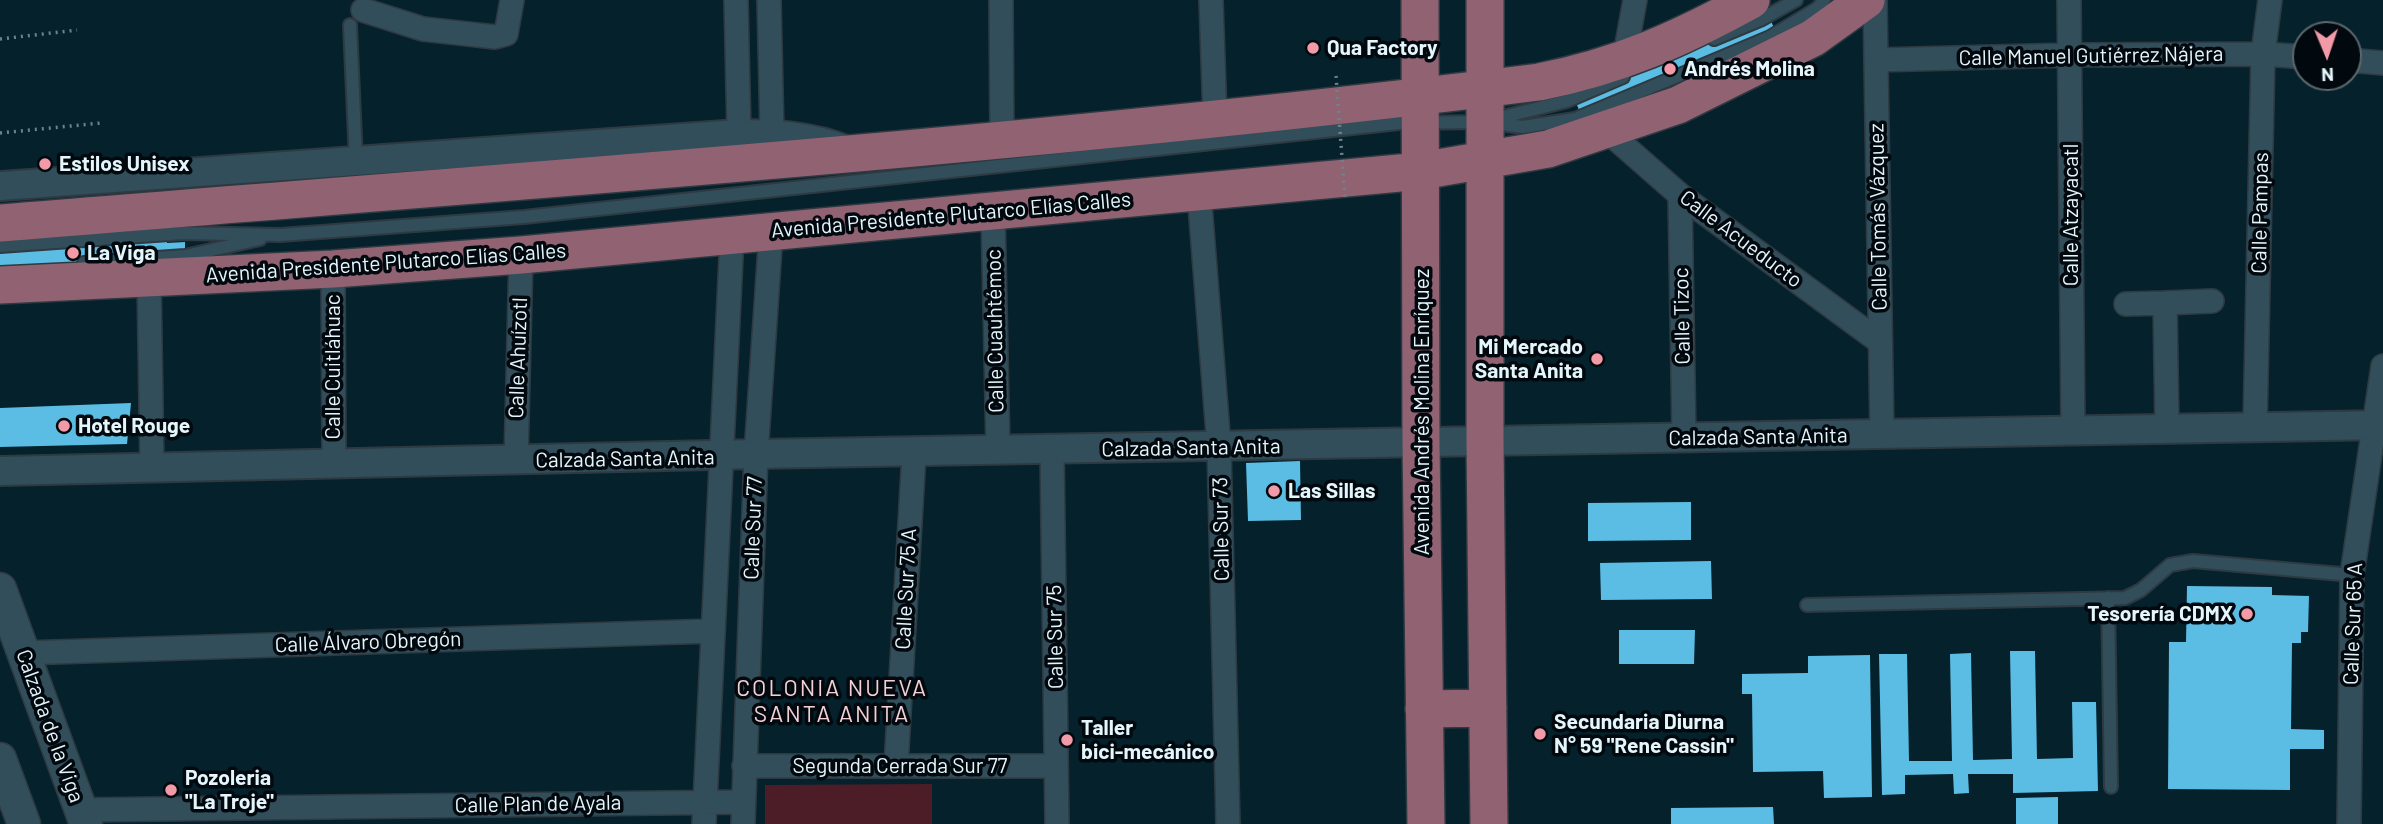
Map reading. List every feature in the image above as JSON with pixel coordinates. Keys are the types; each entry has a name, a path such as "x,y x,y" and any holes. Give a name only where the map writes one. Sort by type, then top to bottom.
{"main road":[{"name":"Avenida Andrés Molina Enríquez","path":"1420,0 1421,443 1426,824"},
{"path":"1485,0 1485,442 1489,824"},
{"path":"0,222 855,154 1215,119 1484,106 1539,82 1632,65 1751,0"},
{"name":"Avenida Presidente Plutarco Elías Calles","path":"0,285 333,269 521,256 1421,172 1548,149 1678,105 1813,38 1866,0"},
{"name":"Calzada de la Viga","path":"0,589 83,817"},
{"path":"1424,709 1488,708"},
{"path":"0,759 24,824"}],"street":[{"path":"356,17 424,29 495,37 506,34 512,0"},
{"path":"736,0 739,134"},
{"path":"769,0 772,134"},
{"path":"1001,0 1002,139"},
{"path":"1211,0 1215,119"},
{"path":"1632,65 1634,0"},
{"name":"Calle Tomás Vázquez","path":"1875,0 1882,435"},
{"name":"Calle Atzayacatl","path":"2069,0 2073,431"},
{"name":"Calle Pampas","path":"2255,427 2263,54 2270,0"},
{"name":"Calle Manuel Gutiérrez Nájera","path":"1876,60 2070,55 2292,56"},
{"path":"2362,61 2383,63"},
{"name":"Calle Acueducto","path":"1607,131 1680,195 1880,342"},
{"path":"0,186 739,134 772,134 825,142 855,154"},
{"name":"Calle Sur 73","path":"1199,192 1219,447 1228,824"},
{"name":"Calle Tizoc","path":"1680,195 1684,438"},
{"name":"Calle Cuauhtémoc","path":"993,212 998,451"},
{"name":"Calle Sur 77","path":"743,813 756,454 771,232"},
{"name":"Calle Sur 77","path":"704,813 732,236"},
{"name":"Calle Ahuízotl","path":"516,461 521,256"},
{"name":"Calle Cuitláhuac","path":"333,269 334,465"},
{"path":"149,279 152,468"},
{"path":"2126,304 2213,301"},
{"path":"2165,303 2167,429"},
{"name":"Calle Sur 65 A","path":"2349,824 2352,575 2379,425 2383,366"},
{"name":"Calzada Santa Anita","path":"0,471 720,457 756,454 2379,425"},
{"name":"Calle Sur 75","path":"1052,450 1056,824"},
{"name":"Calle Sur 75 A","path":"896,766 914,453"},
{"name":"Calle Álvaro Obregón","path":"23,653 712,631"},
{"name":"Segunda Cerrada Sur 77","path":"744,766 1056,766"},
{"name":"Calle Plan de Ayala","path":"83,817 743,813"}],"lane":[{"path":"1701,44 1762,19 1796,0"},
{"path":"1484,106 1524,127 1575,119 1770,37 1818,8 1824,0"},
{"path":"356,17 356,161"},
{"path":"0,246 183,233 280,235 524,217 1385,124 1421,109"},
{"path":"66,264 185,256 280,235"},
{"path":"1807,606 2125,598 2141,590 2170,565 2193,561 2352,575"},
{"path":"2108,598 2110,786"}],"path":[{"path":"0,39 77,30"},
{"path":"1336,76 1345,198"},
{"path":"0,133 101,123"}],"shaded area":[{"path":"932,784 932,824 765,824 765,785"}],"building":[{"path":"1771,21 1774,28 1582,117 1574,98 1753,22"},
{"path":"167,238 167,243 185,242 185,251 168,258 0,269 0,248"},
{"name":"Hotel Rouge","path":"131,403 127,444 0,447 0,408"},
{"name":"Las Sillas","path":"1300,461 1301,520 1248,521 1246,463"},
{"path":"1691,502 1691,540 1588,541 1588,503"},
{"path":"1711,561 1712,599 1601,600 1600,563"},
{"path":"2187,586 2272,587 2272,595 2309,596 2308,632 2301,632 2301,643 2292,643 2291,729 2324,730 2324,749 2290,749 2290,790 2168,789 2169,642 2186,642"},
{"path":"1619,630 1695,630 1694,664 1619,664"},
{"path":"2010,651 2035,651 2037,759 2073,758 2072,702 2096,702 2098,791 2013,793 2013,774 1968,774 1969,793 1954,794 1953,774 1905,775 1905,794 1882,795 1879,654 1907,654 1909,761 1952,761 1950,654 1971,653 1973,760 2012,759"},
{"path":"1870,655 1872,797 1824,798 1823,771 1753,772 1752,694 1742,694 1742,674 1808,673 1808,656"},
{"path":"2058,797 2058,824 2016,824 2016,798"},
{"path":"1773,807 1774,824 1671,824 1671,808"}],"place":[{"name":"Qua Factory","path":"1313,48"},
{"name":"Andrés Molina","path":"1670,69"},
{"name":"Estilos Unisex","path":"45,164"},
{"name":"La Viga","path":"73,253"},
{"name":"Mi Mercado Santa Anita","path":"1597,359"},
{"name":"Hotel Rouge","path":"64,426"},
{"name":"Las Sillas","path":"1274,491"},
{"name":"Tesorería CDMX","path":"2247,614"},
{"name":"Secundaria Diurna N° 59 \"Rene Cassin\"","path":"1540,734"},
{"name":"Taller bici-mecánico","path":"1067,740"},
{"name":"Pozoleria \"La Troje\"","path":"171,790"}],"district":[{"name":"COLONIA NUEVA SANTA ANITA","path":"832,701"}]}
